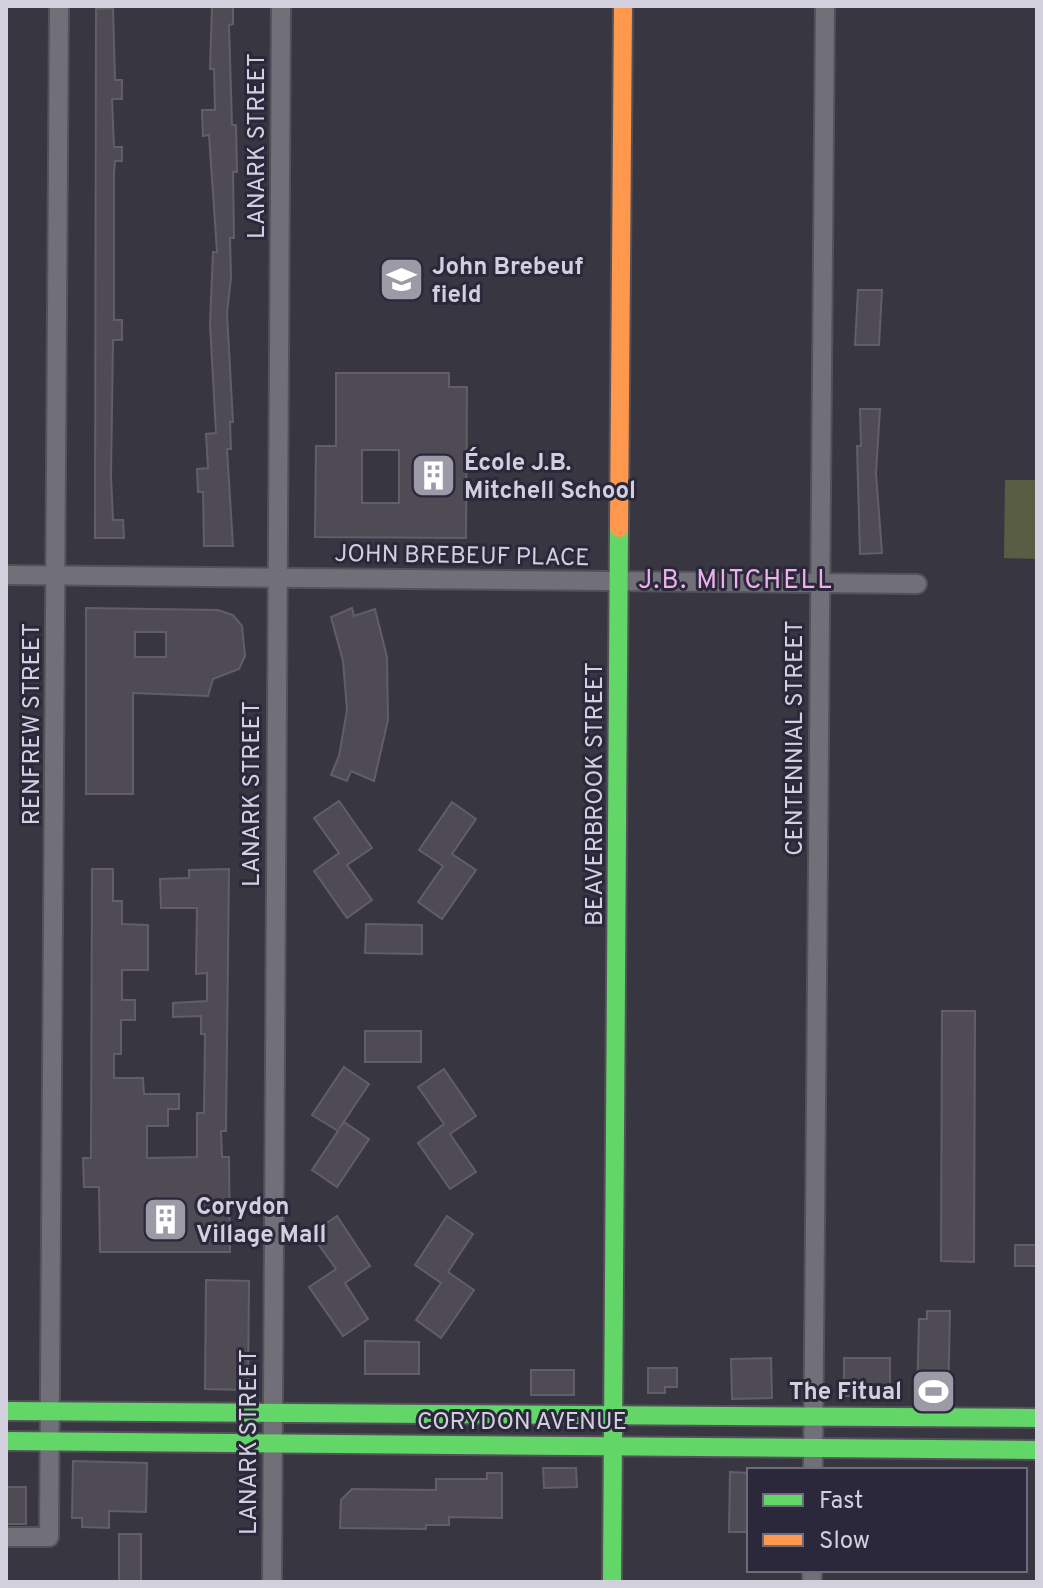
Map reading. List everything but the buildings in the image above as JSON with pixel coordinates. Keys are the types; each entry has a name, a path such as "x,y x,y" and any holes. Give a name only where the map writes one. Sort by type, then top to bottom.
{"main road":[{"name":"BEAVERBROOK STREET","path":"612,1582 623,6"},
{"name":"CORYDON AVENUE","path":"6,1411 1037,1418"},
{"name":"CORYDON AVENUE","path":"6,1441 1037,1450"}],"street":[{"name":"RENFREW STREET","path":"6,1537 49,1537 59,6"},
{"name":"LANARK STREET","path":"272,1582 281,6"},
{"name":"CENTENNIAL STREET","path":"813,1468 825,6"},
{"name":"JOHN BREBEUF PLACE","path":"6,575 917,584"}],"green space":[{"path":"1005,480 1037,480 1037,559 1004,558"}],"traffic: fast":[{"path":"612,1582 619,528"},
{"path":"6,1411 1037,1418"},
{"path":"6,1441 1037,1450"}],"traffic: slow":[{"path":"619,528 623,6"}],"place":[{"name":"John Brebeuf field","path":"401,280"},
{"name":"École J.B. Mitchell School","path":"433,476"},
{"name":"Corydon Village Mall","path":"165,1220"},
{"name":"The Fitual","path":"933,1391"}],"district":[{"name":"J.B. MITCHELL","path":"736,579"}]}
